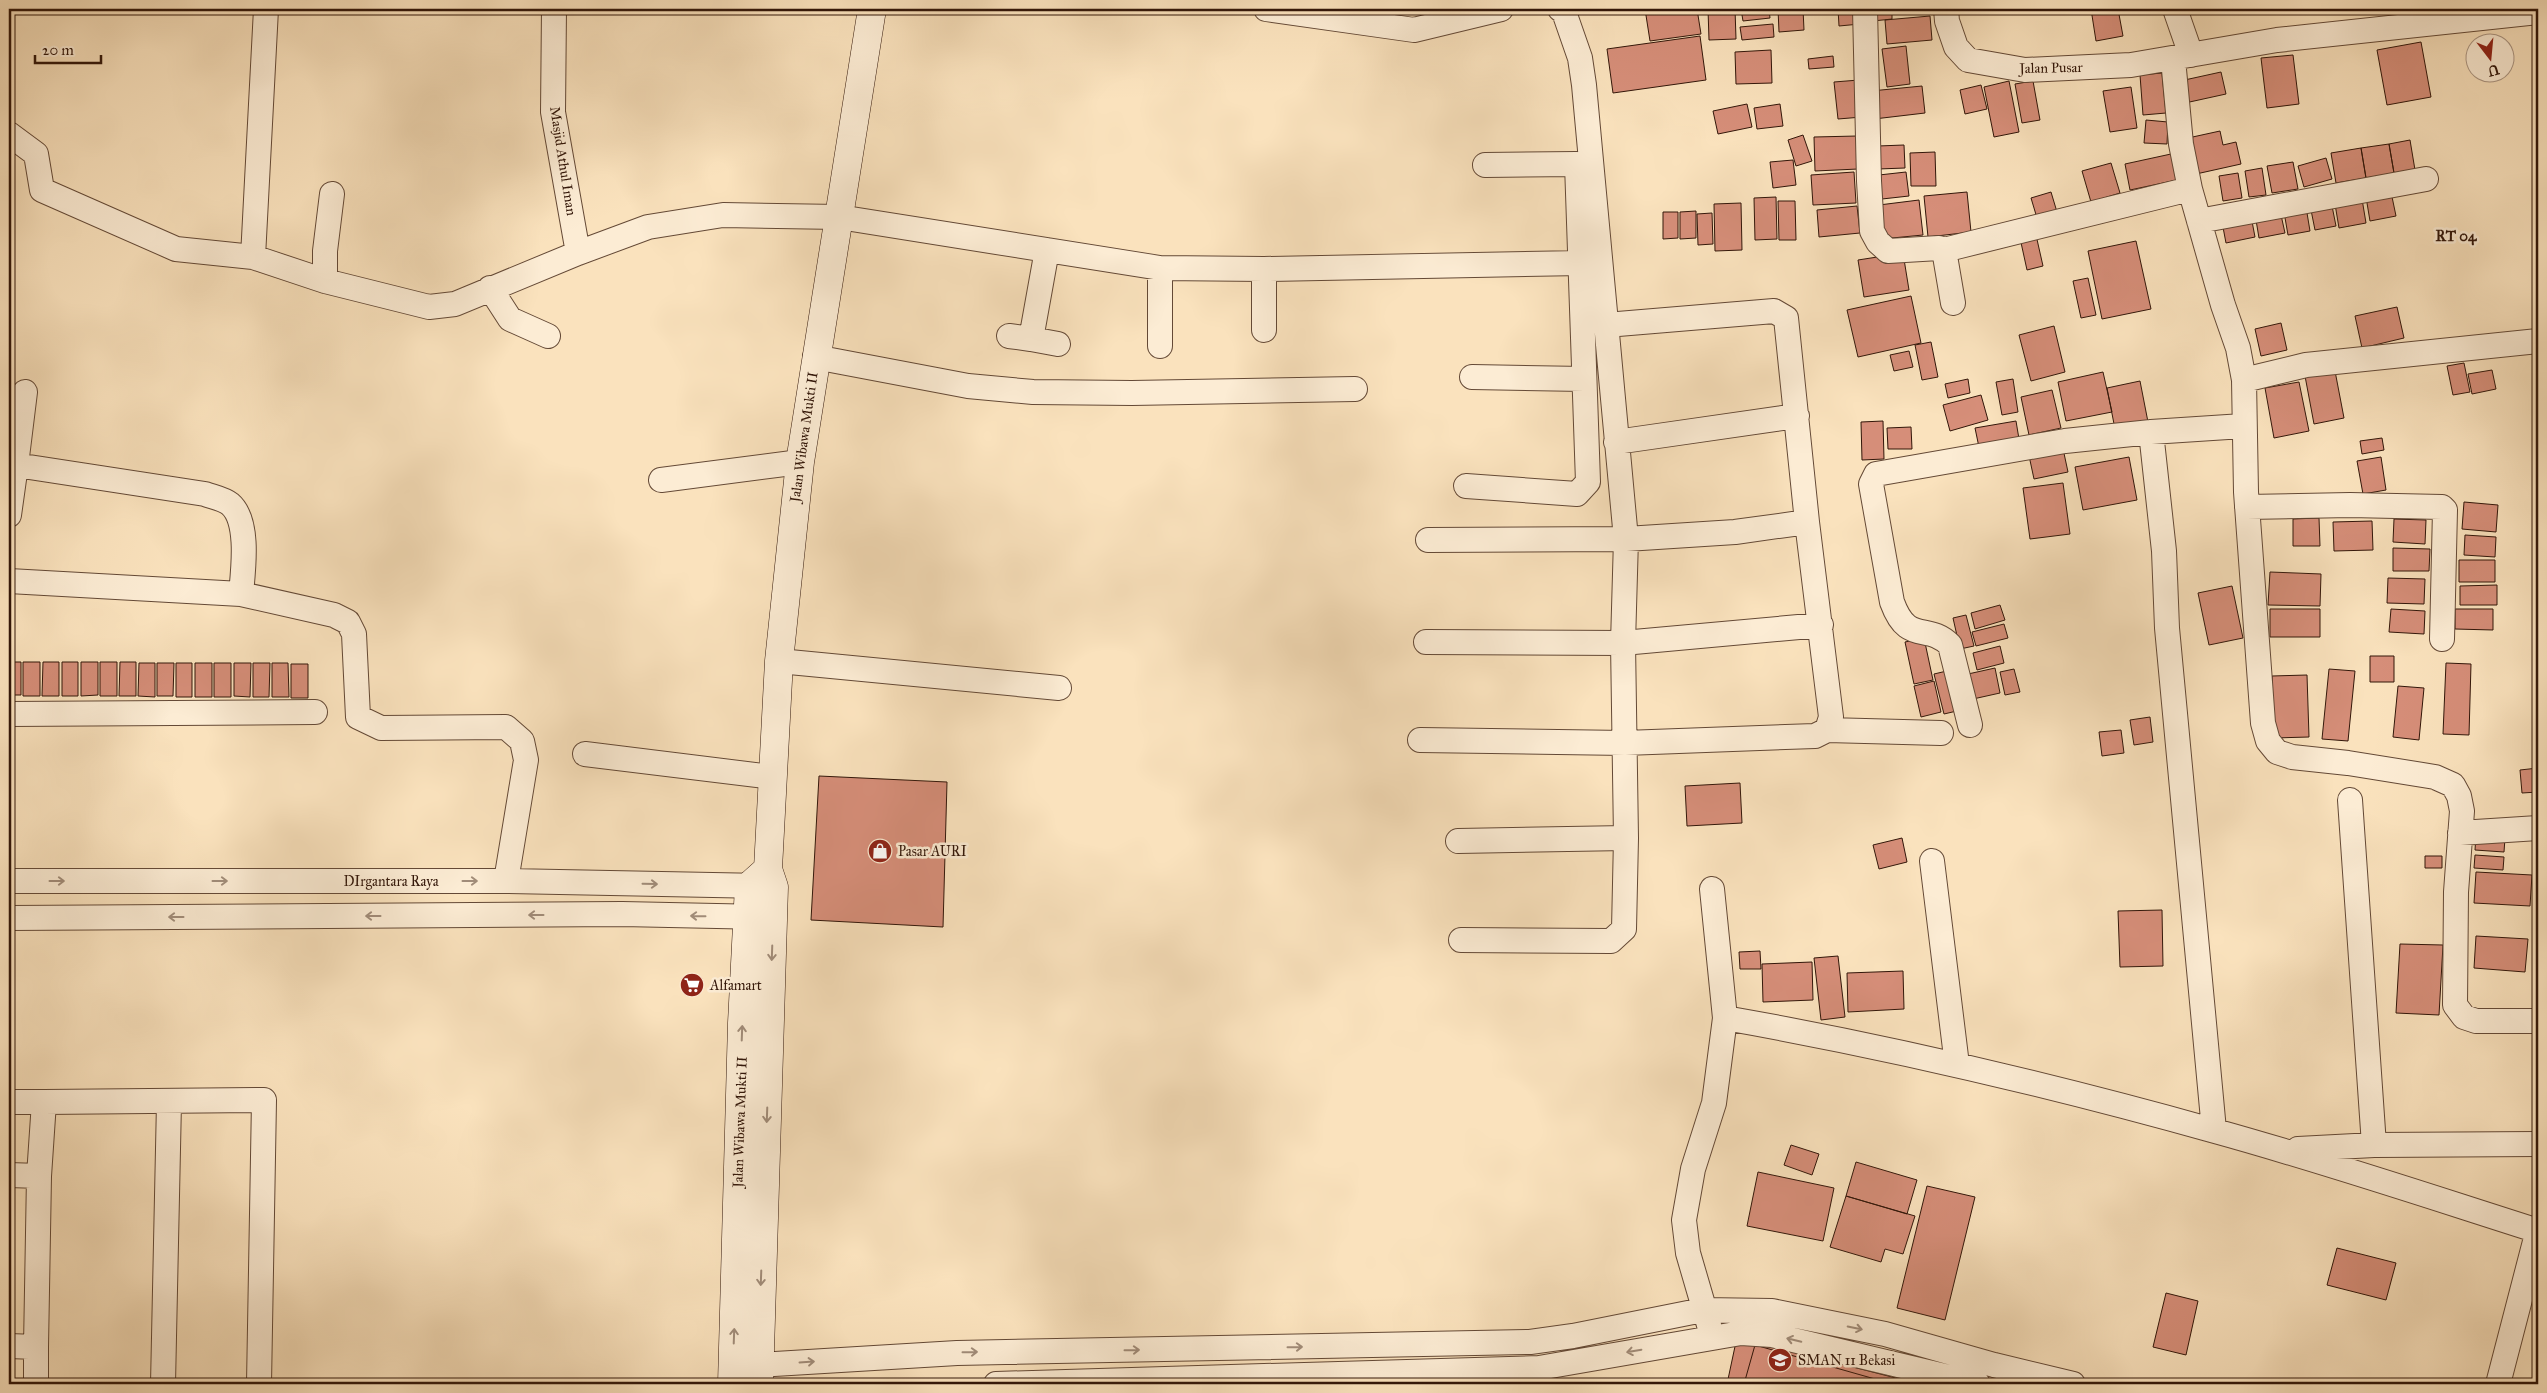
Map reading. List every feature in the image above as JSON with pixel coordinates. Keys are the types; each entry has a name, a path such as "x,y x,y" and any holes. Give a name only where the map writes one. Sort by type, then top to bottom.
{"main road":[{"name":"Jalan Wibawa Mukti II","path":"746,1375 760,917 772,777 779,660 800,462 815,357 872,9"}],"street":[{"path":"253,257 266,9"},
{"name":"Masjid Athul Iman","path":"554,9 553,112 578,252"},
{"path":"1266,9 1384,17 1414,30 1431,15 1501,9"},
{"path":"1461,940 1611,941 1624,929 1626,838 1623,644 1626,539 1580,58 1564,12 1560,9"},
{"path":"1865,9 1872,232 1878,242 1888,251 1940,248 1944,250 2190,190"},
{"name":"Jalan Pusar","path":"1946,9 1947,21 1956,47 1968,60 1986,65 2024,70 2131,66 2411,17 2538,12"},
{"path":"2175,9 2182,57 2181,144 2190,190 2223,305 2238,348 2244,380 2243,426 2247,507 2263,723 2268,741 2277,752 2292,757 2348,763 2435,777 2453,785 2459,796 2462,811 2456,892 2455,1005 2464,1017 2476,1021 2538,1021"},
{"path":"9,134 36,154 42,190 176,249 253,257 326,281 428,307 455,304 578,252 648,226 723,215 839,217 1160,268 1582,263"},
{"path":"1466,486 1577,494 1588,482 1582,263 1577,164 1485,165"},
{"path":"2199,222 2426,179"},
{"path":"326,281 325,251 332,194"},
{"path":"1048,250 1020,338 1058,344"},
{"path":"1944,250 1953,303"},
{"path":"1160,268 1160,346"},
{"path":"1264,268 1264,330"},
{"path":"490,288 510,319 548,336"},
{"path":"1606,325 1774,311 1786,318 1807,522 1831,718 1827,730"},
{"path":"2244,380 2306,365 2538,341"},
{"path":"815,357 968,386 1033,392 1132,393 1355,389"},
{"path":"1472,376 1584,379"},
{"path":"9,515 25,392"},
{"path":"1616,442 1797,416"},
{"path":"1970,725 1950,645 1942,638 1913,632 1903,625 1897,615 1892,602 1871,484 1873,478 1882,472 2065,441 2151,432 2243,426"},
{"path":"2151,432 2164,551 2167,628 2214,1130"},
{"path":"661,480 800,462"},
{"path":"16,465 205,494 231,504 242,522 244,564 240,594"},
{"path":"2247,507 2350,505 2444,508 2442,639"},
{"path":"1428,540 1626,539 1735,532 1807,522"},
{"path":"9,580 240,594 334,615 348,622 354,634 358,717 381,728 506,727 522,741 526,760 506,881"},
{"path":"1426,642 1623,644 1821,625"},
{"path":"779,660 1059,688"},
{"path":"9,714 315,712"},
{"path":"1420,740 1625,743 1815,736 1827,730 1941,733"},
{"path":"584,754 772,777"},
{"path":"2350,800 2374,1146"},
{"path":"2460,833 2538,828"},
{"path":"1458,841 1626,838"},
{"path":"1932,861 1957,1065"},
{"path":"125,880 126,918"},
{"name":"DIrgantara Raya","path":"9,881 506,881 623,883 764,880"},
{"path":"622,914 623,883"},
{"path":"1712,889 1725,1018 1714,1103 1693,1169 1684,1220 1688,1253 1703,1310 1714,1336"},
{"path":"9,918 622,914 760,917"},
{"path":"1725,1018 1813,1033 1957,1065 2214,1130 2538,1230 2498,1384"},
{"path":"9,1102 264,1100 259,1384"},
{"path":"36,1384 39,1176 44,1102"},
{"path":"163,1384 169,1102"},
{"path":"2281,1150 2374,1146 2538,1144"},
{"path":"9,1175 39,1176"},
{"path":"746,1375 957,1353 1530,1342 1573,1336 1703,1310 1772,1311 1885,1334 1991,1375 2073,1384"},
{"path":"996,1384 1544,1376 1714,1336 1741,1333 1772,1335 1978,1384"},
{"path":"1530,1342 1544,1376"},
{"path":"9,1346 36,1348"},
{"path":"1081,1351 1081,1383"}],"building":[{"path":"1645,9 1697,9 1701,34 1650,41"},
{"path":"1708,9 1735,9 1736,39 1709,40"},
{"path":"1741,9 1769,9 1770,18 1743,21"},
{"path":"1778,9 1803,9 1804,30 1779,32"},
{"path":"1838,9 1859,9 1860,24 1839,26"},
{"path":"1872,9 1892,9 1892,19 1873,21"},
{"path":"2091,9 2118,9 2123,36 2096,41"},
{"path":"1930,16 1932,40 1887,44 1885,20"},
{"path":"1773,24 1774,37 1742,40 1740,27"},
{"path":"1700,36 1706,80 1613,93 1607,49"},
{"path":"2421,42 2431,97 2387,105 2377,50"},
{"path":"1906,46 1910,84 1887,87 1882,49"},
{"path":"1771,50 1772,83 1736,84 1735,52"},
{"path":"2293,55 2299,104 2267,108 2261,58"},
{"path":"1833,56 1834,67 1809,69 1808,59"},
{"path":"2221,72 2226,94 2185,103 2180,81"},
{"path":"2162,73 2166,113 2143,115 2140,75"},
{"path":"1859,80 1862,117 1838,119 1834,82"},
{"path":"2009,81 2019,132 1994,137 1984,87"},
{"path":"2033,81 2040,120 2022,123 2015,84"},
{"path":"1981,85 1987,109 1965,114 1960,90"},
{"path":"1922,86 1925,113 1874,119 1871,91"},
{"path":"2131,87 2137,128 2110,132 2103,91"},
{"path":"1747,104 1752,127 1718,134 1713,111"},
{"path":"1780,104 1783,126 1757,129 1754,108"},
{"path":"2146,120 2168,122 2167,144 2144,143"},
{"path":"2220,131 2223,145 2236,142 2241,164 2196,174 2188,138"},
{"path":"1803,135 1812,161 1796,166 1788,140"},
{"path":"1857,136 1858,169 1815,171 1814,137"},
{"path":"2410,140 2415,170 2394,173 2389,144"},
{"path":"2389,144 2394,173 2366,178 2361,148"},
{"path":"1904,145 1905,168 1878,169 1878,146"},
{"path":"2361,148 2366,178 2336,183 2331,153"},
{"path":"1935,152 1936,186 1911,186 1910,153"},
{"path":"2171,154 2177,180 2130,190 2125,164"},
{"path":"2326,158 2332,179 2304,187 2298,166"},
{"path":"1793,160 1796,185 1773,188 1770,162"},
{"path":"2293,162 2298,189 2272,193 2267,166"},
{"path":"2111,163 2120,193 2091,202 2082,171"},
{"path":"2262,168 2266,195 2249,197 2245,171"},
{"path":"1854,172 1856,203 1813,205 1811,175"},
{"path":"1906,172 1909,196 1882,199 1879,175"},
{"path":"2238,173 2242,198 2223,201 2219,176"},
{"path":"1967,192 1971,232 1928,237 1924,196"},
{"path":"2051,192 2057,212 2037,218 2031,198"},
{"path":"2391,192 2396,216 2370,221 2366,197"},
{"path":"1776,197 1777,239 1755,240 1754,198"},
{"path":"2362,199 2366,223 2339,228 2335,204"},
{"path":"1919,200 1923,235 1882,239 1879,205"},
{"path":"1778,201 1795,201 1796,240 1779,240"},
{"path":"2331,201 2336,226 2315,230 2310,205"},
{"path":"1741,203 1742,250 1715,251 1714,204"},
{"path":"1857,206 1860,233 1819,237 1817,210"},
{"path":"2306,207 2310,231 2288,235 2284,212"},
{"path":"1696,211 1696,238 1680,239 1680,212"},
{"path":"1663,212 1678,212 1678,238 1663,239"},
{"path":"1712,213 1713,244 1698,245 1697,214"},
{"path":"2281,215 2285,233 2259,238 2256,220"},
{"path":"2251,216 2255,237 2226,243 2222,222"},
{"path":"2036,235 2043,266 2027,270 2020,238"},
{"path":"2136,241 2151,309 2102,319 2088,251"},
{"path":"1903,253 1909,290 1864,297 1858,260"},
{"path":"2088,278 2096,315 2081,318 2073,281"},
{"path":"1911,296 1921,343 1858,357 1847,310"},
{"path":"2397,307 2404,338 2362,348 2355,316"},
{"path":"2281,323 2287,350 2261,356 2255,329"},
{"path":"2054,326 2065,372 2031,381 2019,335"},
{"path":"1931,342 1938,377 1922,380 1915,345"},
{"path":"1909,351 1913,367 1894,371 1890,355"},
{"path":"2464,363 2470,392 2453,395 2447,366"},
{"path":"2492,370 2496,389 2472,394 2468,374"},
{"path":"2335,371 2344,418 2314,424 2305,376"},
{"path":"2103,372 2112,412 2066,421 2058,382"},
{"path":"1968,379 1970,393 1948,398 1945,384"},
{"path":"2013,379 2018,412 2002,415 1996,382"},
{"path":"2140,381 2148,422 2115,429 2107,388"},
{"path":"2299,382 2309,431 2274,438 2265,388"},
{"path":"2052,390 2061,428 2029,435 2021,397"},
{"path":"1981,395 1988,420 1950,431 1943,405"},
{"path":"1883,421 1884,459 1862,460 1861,422"},
{"path":"2016,421 2020,445 1980,452 1975,428"},
{"path":"1911,427 1912,449 1888,449 1887,428"},
{"path":"2382,438 2384,450 2362,454 2360,441"},
{"path":"2062,444 2068,472 2034,479 2028,451"},
{"path":"2129,457 2137,500 2083,510 2075,467"},
{"path":"2381,457 2386,490 2363,494 2357,461"},
{"path":"2063,483 2070,534 2030,539 2023,488"},
{"path":"2464,502 2498,505 2496,532 2462,529"},
{"path":"2319,518 2320,546 2293,546 2293,519"},
{"path":"2394,519 2426,520 2425,544 2393,542"},
{"path":"2372,521 2373,550 2334,551 2333,522"},
{"path":"2465,535 2496,537 2495,557 2464,555"},
{"path":"2393,548 2430,549 2429,571 2393,571"},
{"path":"2459,560 2495,560 2495,582 2459,582"},
{"path":"2270,572 2321,574 2320,606 2268,605"},
{"path":"2388,578 2425,579 2424,604 2387,603"},
{"path":"2497,585 2497,605 2460,605 2460,586"},
{"path":"2232,586 2243,638 2209,645 2198,593"},
{"path":"2000,605 2005,620 1975,629 1971,613"},
{"path":"2270,609 2320,609 2320,637 2270,637"},
{"path":"2391,609 2425,611 2424,634 2389,632"},
{"path":"2455,609 2493,609 2493,630 2455,629"},
{"path":"1966,615 1974,646 1960,649 1953,618"},
{"path":"2004,624 2008,638 1976,646 1972,632"},
{"path":"1924,638 1933,680 1914,684 1905,642"},
{"path":"2000,646 2004,663 1977,670 1973,653"},
{"path":"2370,656 2394,656 2394,682 2370,682"},
{"path":"9,662 21,662 21,695 9,695"},
{"path":"23,662 40,662 40,696 23,696"},
{"path":"43,662 59,662 59,696 42,696"},
{"path":"62,662 78,662 78,696 62,696"},
{"path":"81,662 98,662 98,695 81,696"},
{"path":"100,662 117,662 117,696 100,696"},
{"path":"120,662 136,662 136,696 119,696"},
{"path":"139,663 155,663 155,697 138,696"},
{"path":"157,663 174,663 173,696 157,696"},
{"path":"176,663 192,663 192,697 176,697"},
{"path":"195,663 212,663 212,697 195,697"},
{"path":"214,663 231,663 231,697 214,697"},
{"path":"234,663 251,663 250,697 234,696"},
{"path":"253,663 270,663 269,697 253,697"},
{"path":"272,663 288,663 289,697 272,697"},
{"path":"2446,663 2471,664 2469,735 2443,734"},
{"path":"291,664 308,664 308,698 291,698"},
{"path":"1995,668 2000,693 1973,699 1968,674"},
{"path":"2014,669 2020,692 2005,695 2000,672"},
{"path":"2329,669 2355,671 2348,741 2322,739"},
{"path":"1951,670 1961,710 1944,714 1934,674"},
{"path":"2307,675 2309,737 2274,738 2272,676"},
{"path":"1934,681 1941,712 1921,717 1914,686"},
{"path":"2398,686 2424,688 2419,740 2393,737"},
{"path":"2150,717 2153,742 2134,745 2130,720"},
{"path":"2121,730 2124,753 2102,756 2099,732"},
{"path":"2538,768 2538,792 2522,793 2520,770"},
{"name":"Pasar AURI","path":"819,776 947,782 943,927 811,920"},
{"path":"1740,783 1742,823 1687,826 1685,786"},
{"path":"2476,835 2505,838 2504,852 2475,850"},
{"path":"1902,838 1907,862 1879,869 1873,845"},
{"path":"2475,855 2504,857 2503,870 2474,868"},
{"path":"2425,856 2442,856 2442,868 2425,868"},
{"path":"2476,872 2532,875 2530,906 2474,903"},
{"path":"2162,910 2163,966 2120,967 2118,911"},
{"path":"2476,936 2528,939 2525,972 2474,968"},
{"path":"2400,944 2443,945 2439,1015 2396,1013"},
{"path":"1760,951 1761,969 1740,969 1739,952"},
{"path":"1838,956 1845,1017 1821,1020 1814,958"},
{"path":"1812,962 1813,1000 1763,1002 1762,964"},
{"path":"1903,971 1904,1009 1848,1012 1847,973"},
{"path":"1791,1145 1819,1154 1812,1175 1784,1165"},
{"path":"1856,1162 1917,1180 1907,1214 1846,1196"},
{"path":"1758,1172 1834,1188 1823,1241 1747,1226"},
{"path":"1927,1186 1975,1197 1945,1320 1897,1308"},
{"path":"1846,1196 1915,1216 1903,1254 1885,1249 1881,1262 1830,1247"},
{"path":"2337,1248 2396,1263 2386,1300 2327,1285"},
{"path":"2166,1293 2198,1301 2186,1355 2153,1347"},
{"name":"SMAN 11 Bekasi","path":"1737,1337 1919,1384 1727,1384"},
{"name":"SMAN 11 Bekasi","path":"1755,1345 1875,1379 1873,1384 1744,1384"}],"place":[{"name":"Pasar AURI","path":"880,851"},
{"name":"Alfamart","path":"692,985"},
{"name":"SMAN 11 Bekasi","path":"1780,1360"}],"district":[{"name":"RT 04","path":"2456,236"}]}
